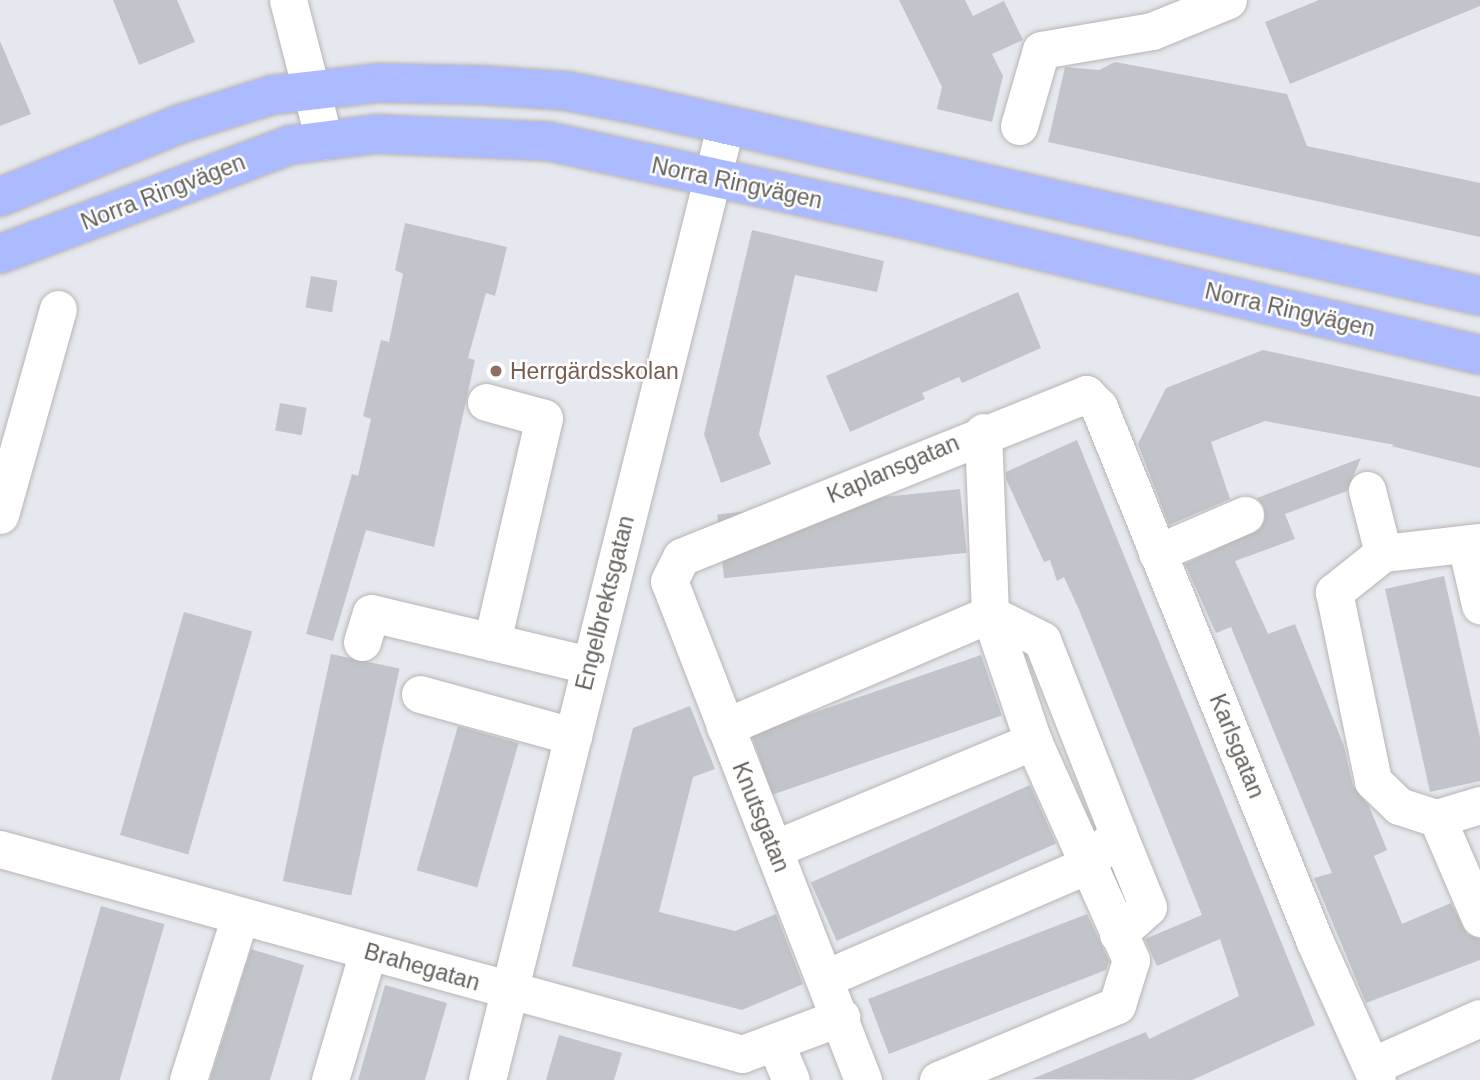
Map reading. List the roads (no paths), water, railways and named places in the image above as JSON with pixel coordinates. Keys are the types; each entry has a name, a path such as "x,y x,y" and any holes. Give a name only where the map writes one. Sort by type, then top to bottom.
{"main road":[{"path":"0,197 180,124 272,95 379,83 567,91 1480,296"},
{"name":"Norra Ringvägen","path":"0,254 265,153 324,140 377,134 547,141 901,218 1480,355"}],"street":[{"path":"288,0 324,140"},
{"path":"1019,125 1041,50 1152,31 1228,0"},
{"name":"Engelbrektsgatan","path":"487,1080 513,992 590,666 725,127"},
{"path":"0,515 58,309"},
{"name":"Kaplansgatan","path":"681,557 983,432 1086,394 1100,410"},
{"path":"486,402 544,418 492,642"},
{"name":"Karlsgatan","path":"1100,410 1315,942 1375,1073"},
{"path":"938,1080 1117,1005 1131,960 1085,866 1033,741 990,614 983,432"},
{"path":"1367,490 1382,552"},
{"path":"1157,553 1245,515"},
{"path":"1480,605 1473,543 1382,552 1334,592 1373,780 1399,806 1437,818 1480,805"},
{"name":"Knutsgatan","path":"681,557 669,581 724,727 826,978 863,1080"},
{"path":"362,642 371,613 590,666"},
{"path":"724,727 990,614 1042,640 1149,908 1118,934"},
{"path":"420,694 573,736"},
{"path":"774,849 1033,741"},
{"path":"1437,818 1480,918"},
{"path":"826,978 1085,866 1118,833"},
{"name":"Brahegatan","path":"0,849 742,1054 776,1045 841,1017"},
{"path":"188,1080 240,916"},
{"path":"330,1080 368,952"},
{"path":"1375,1073 1480,1018"},
{"path":"776,1045 791,1080"}],"place":[{"name":"Herrgärdsskolan","path":"496,371"}]}
